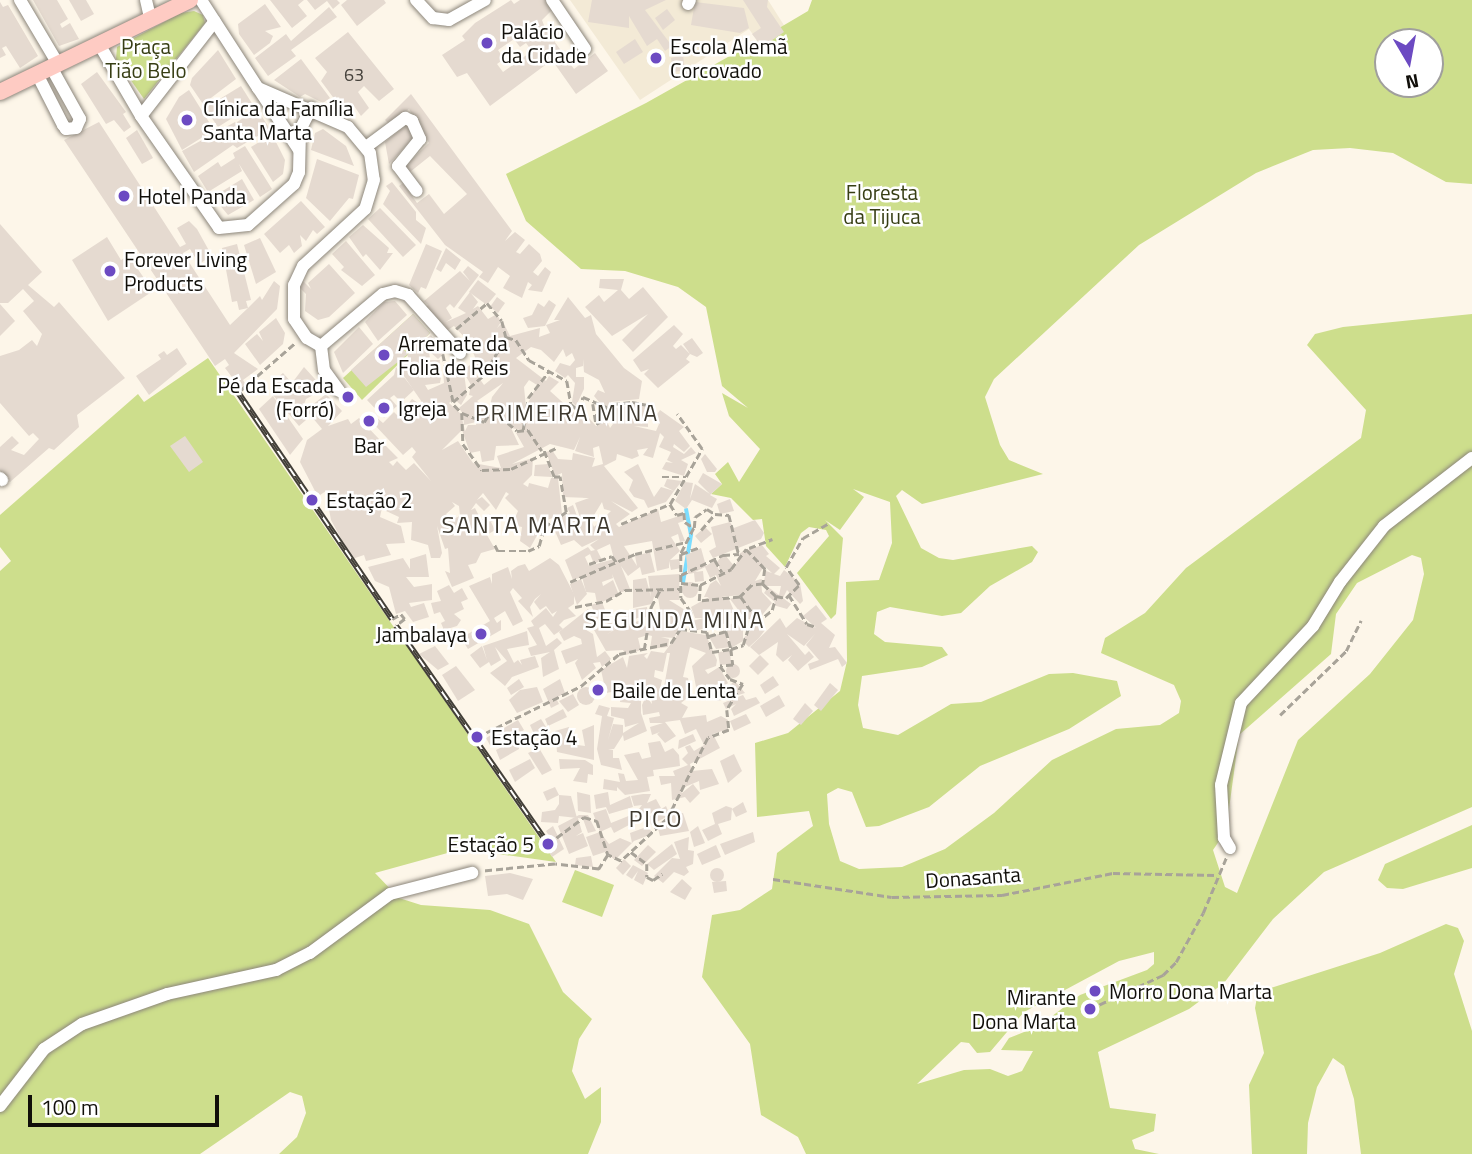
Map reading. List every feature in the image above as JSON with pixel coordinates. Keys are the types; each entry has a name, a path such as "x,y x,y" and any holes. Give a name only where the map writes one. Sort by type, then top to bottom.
{"main road":[{"path":"0,92 190,0"}],"street":[{"path":"20,0 49,68"},
{"path":"146,0 150,18"},
{"path":"201,0 299,150"},
{"path":"416,0 433,18 449,20 485,0"},
{"path":"552,0 584,49"},
{"path":"141,116 215,21"},
{"path":"99,44 141,116 211,222 228,230 259,218 294,184 302,124 311,108"},
{"path":"258,88 311,108 348,127 366,147 373,168 370,198 356,218 297,276 292,295 294,319 307,338 321,346"},
{"path":"366,147 405,118 412,121 420,139 398,166 417,191"},
{"path":"321,346 383,294 395,290 408,295 460,353"},
{"path":"321,346 324,370 339,391"},
{"path":"1230,848 1224,838 1221,785 1241,703 1313,626 1340,582 1384,526 1472,457"},
{"path":"0,1106 44,1049 82,1024 167,994 276,970 310,953 375,902 426,883 472,873"}],"path":[{"path":"453,402 484,376 506,337 502,321 487,303 456,330 444,335 442,365 453,402 462,413 484,422 492,409 505,423 528,430 543,451 554,477 560,477 566,512 544,527 539,546 528,551 498,551 495,545"},
{"path":"233,385 241,390 295,346 294,319"},
{"path":"506,337 516,340 529,360 567,381 571,404 577,409 583,397 607,407 607,418"},
{"path":"523,430 528,398 550,371"},
{"path":"592,402 596,424 607,418 613,404 632,401 652,406 652,417"},
{"path":"462,413 463,444 482,470 511,469 543,451 556,449"},
{"path":"621,524 670,504 702,449 677,414"},
{"path":"662,477 686,477"},
{"path":"670,504 677,515 684,513 685,522 694,528"},
{"path":"681,583 700,585 736,564 739,554 729,515 715,514 707,509 695,517 694,528 681,554 681,575 681,583 681,598 691,612 691,630"},
{"path":"701,530 715,514"},
{"path":"776,596 789,595 799,585 786,567 803,538 829,523"},
{"path":"681,575 772,540"},
{"path":"570,582 617,563 686,542"},
{"path":"681,554 700,547"},
{"path":"749,549 765,569 764,583 776,596"},
{"path":"590,564 612,556 617,563"},
{"path":"715,560 722,572"},
{"path":"700,585 699,601 740,597 752,585 764,583"},
{"path":"644,650 651,607 661,588"},
{"path":"575,607 606,601 625,590 681,589"},
{"path":"789,595 807,624 816,627"},
{"path":"477,737 581,686 619,654 671,643 680,629 707,632 712,652 743,645 758,620 772,610 776,596"},
{"path":"740,597 758,620"},
{"path":"392,619 401,614 405,619 396,626"},
{"path":"1280,715 1346,651 1362,620"},
{"path":"548,844 584,817 597,821 608,855 621,861 668,818 708,738 729,730 727,710 743,684 730,679 720,666 733,665 726,631 708,637"},
{"path":"1090,1009 1163,975 1203,914 1216,876 1230,848"},
{"path":"631,852 647,864 647,877 653,880 662,874"},
{"path":"472,873 555,864 600,869 608,855"},
{"name":"Donasanta","path":"773,879 892,897 1002,895 1113,873 1216,876"}],"shaded area":[{"name":"Escola Alemã Corcovado","path":"570,0 768,0 787,30 762,47 749,29 640,100"}],"green space":[{"name":"Floresta da Tijuca","path":"812,0 1472,0 1472,184 1446,182 1393,153 1350,148 1313,150 1256,173 1139,245 994,379 985,397 1000,445 1009,460 1043,474 922,504 902,490 896,496 921,548 939,558 953,560 1032,546 1038,552 1032,562 990,586 961,613 942,616 890,607 877,612 874,634 885,642 942,647 948,655 922,667 862,676 858,705 863,728 898,735 951,704 981,702 1049,674 1073,673 1117,681 1121,696 1069,729 980,766 929,807 879,826 866,827 852,792 838,788 827,794 829,824 840,861 859,869 902,867 945,849 994,813 1052,760 1116,729 1160,725 1179,713 1181,701 1174,685 1101,653 1105,638 1145,613 1186,568 1361,438 1366,410 1307,345 1315,334 1343,327 1472,314 1472,807 1324,872 1273,919 1224,983 1189,1009 1098,1052 1110,1108 1156,1114 1154,1131 1132,1140 1135,1149 1159,1154 806,1154 798,1137 761,1115 750,1044 702,977 712,915 740,910 772,889 777,853 813,826 809,811 757,817 755,743 788,733 840,691 847,661 846,582 879,580 892,543 890,502 853,489 864,497 840,530 825,520 843,538 836,614 831,619 797,573 829,536 826,530 809,527 801,533 785,567 766,546 762,519 753,520 731,498 711,494 722,484 715,474 728,462 739,482 760,449 729,416 722,393 748,408 722,386 706,307 678,287 625,271 581,269 526,221 506,174 646,103 808,11","holes":["1412,555 1421,558 1424,574 1413,620 1370,674 1298,740 1237,893 1225,887 1213,850 1226,831 1239,735 1331,654 1336,614 1357,583","1154,952 1154,964 1147,970 1080,995 1039,1026 1009,1038 1001,1050 1033,1051 1022,1071 1008,1076 990,1069 964,1070 917,1084 961,1042 969,1043 977,1053 990,1052 1024,1012 1119,961"]},
{"name":"Praça Tião Belo","path":"194,11 203,15 205,23 144,99 116,59 117,47 181,13"},
{"path":"413,314 430,333 362,400 343,378"},
{"path":"208,358 556,862 462,849 375,873 399,898 421,905 490,910 529,924 563,992 592,1019 579,1039 572,1071 585,1099 601,1087 601,1122 588,1154 279,1154 297,1137 306,1113 302,1096 290,1092 200,1154 0,1154 0,571 11,561 0,547 0,515 138,394 144,402"},
{"path":"1472,825 1472,868 1403,889 1387,888 1378,880 1385,864"},
{"path":"575,870 614,885 602,917 562,902"},
{"path":"1446,924 1458,928 1464,941 1454,974 1472,1031 1472,1154 1361,1154 1354,1099 1344,1066 1333,1058 1317,1087 1308,1123 1307,1154 1252,1154 1249,1085 1264,1053 1255,1008 1258,992 1380,953"}],"building":[{"path":"33,0 57,0 68,19 60,24 62,28 70,23 79,39 59,46"},
{"path":"69,0 86,0 94,14 81,21"},
{"path":"270,0 304,0 298,5 307,16 292,28"},
{"path":"307,0 337,0 340,3 333,9 327,1 315,10"},
{"path":"347,0 384,0 386,3 357,26 341,5"},
{"path":"511,0 514,4 520,0 546,0 553,9 542,20 545,28 574,69 595,53 608,71 576,94 552,60 490,106 467,73 457,77 442,55 465,40 462,36 475,23","holes":["514,39 520,47 526,43 532,51 503,72 497,64 504,59 498,50"]},
{"path":"592,0 666,0 645,10 672,46 665,51 657,39 647,46 629,16 629,28 588,22"},
{"path":"743,0 768,0 767,7 784,32 762,47 752,34 761,28"},
{"path":"0,2 3,7 8,5 38,56 20,68 6,46 2,48 6,55 0,58"},
{"path":"695,2 744,8 749,28 740,33 691,25"},
{"path":"265,4 281,27 265,31 273,36 270,43 254,55 239,34 238,24"},
{"path":"329,7 337,17 291,50 296,56 268,76 255,58 286,34 291,41"},
{"path":"667,9 675,20 663,30 655,18"},
{"path":"348,32 394,89 379,101 364,86 358,92 369,108 361,116 352,103 341,108 321,81 327,72 315,58"},
{"path":"635,39 643,52 624,64 616,52"},
{"path":"218,50 236,79 203,104 190,85 192,78"},
{"path":"683,55 685,70 691,68 692,76 682,79 680,71 673,72 671,58"},
{"path":"301,59 330,98 323,103 305,94 300,97 274,80"},
{"path":"97,72 126,112 123,114 131,127 124,132 114,120 106,124 81,84"},
{"path":"241,86 253,105 218,127 205,108"},
{"name":"Clínica da Família Santa Marta","path":"189,90 214,130 182,150 166,119 179,97"},
{"path":"411,94 512,231 505,241 515,232 525,240 516,252 520,254 529,244 540,254 542,261 533,272 538,276 545,267 551,272 542,292 528,290 532,285 528,282 522,298 503,288 510,276 498,267 488,283 479,277 483,272 445,245 399,186 403,183 417,203 429,194 444,214 467,194 430,156 410,172 405,166 429,143 409,109 391,126 385,120"},
{"path":"257,109 270,129 237,148 233,145 194,172 182,151 235,122 240,131 237,122"},
{"name":"Hotel Panda","path":"99,122 180,247 186,244 177,228 189,221 197,229 212,256 199,264 190,249 183,253 230,325 260,296 262,300 274,281 280,286 277,309 234,353 258,369 243,380 246,385 241,389 225,368 229,365 225,359 215,366 64,140"},
{"path":"406,125 416,135 389,164 385,142"},
{"path":"323,129 346,146 354,166 311,150 315,133"},
{"path":"137,130 153,158 142,164 126,138"},
{"path":"272,134 285,160 283,174 273,182 251,147"},
{"path":"245,146 272,189 260,197 239,164 242,171 208,192 198,176 218,162 221,167 235,158 233,153"},
{"path":"317,159 359,175 353,199 349,198 330,221 306,198"},
{"path":"242,179 254,200 228,215 213,197"},
{"path":"392,182 416,212 416,220 426,228 421,244 383,204 390,191 386,186"},
{"path":"301,201 325,227 317,234 313,230 306,241 300,235 302,246 294,253 289,245 280,253 264,234"},
{"path":"380,208 416,245 403,257 368,219"},
{"path":"0,224 42,272 28,285 54,307 59,302 125,378 77,415 79,427 54,450 49,448 10,482 0,471 0,447 12,436 19,443 11,450 24,455 39,439 33,433 29,436 0,403 0,356 19,350 32,340 37,346 42,334 23,311 34,301 23,289 8,303 0,303"},
{"path":"363,225 389,248 387,253 393,253 380,270 366,254 363,257 349,237"},
{"name":"Forever Living Products","path":"107,237 121,260 128,255 153,291 108,321 72,260"},
{"path":"260,238 276,272 256,284 244,245"},
{"path":"346,241 375,275 362,286 341,270 344,267 332,254"},
{"path":"237,244 251,300 246,301 248,308 239,310 237,301 232,302 222,248"},
{"path":"426,244 442,251 426,289 421,287 418,293 409,285"},
{"path":"446,248 461,260 455,270 446,263 441,272 436,269"},
{"path":"329,264 355,293 329,317 318,320 305,311 306,294 300,288 303,281 311,289 308,283"},
{"path":"468,266 479,275 454,308 450,304 446,308 452,318 446,322 466,313 458,308 470,292 478,302 473,309 478,306 488,319 497,314 501,322 497,328 503,322 510,336 540,328 539,337 550,333 546,325 560,320 554,320 568,297 585,318 591,315 596,334 624,368 642,381 639,399 611,402 610,408 600,403 594,396 598,390 605,393 599,380 584,372 583,359 583,366 576,368 576,377 584,377 584,389 576,406 572,402 575,383 568,375 565,378 555,371 560,363 570,366 575,360 572,353 566,357 563,349 554,362 541,350 531,347 516,358 546,381 549,376 559,382 550,391 580,418 588,417 596,426 606,419 610,428 613,424 608,420 615,407 621,410 619,417 622,407 640,404 648,408 648,427 634,426 656,431 659,424 653,420 660,410 684,427 679,431 690,446 684,452 674,444 673,447 684,454 691,447 696,453 681,460 688,464 684,476 662,469 666,462 673,463 667,460 671,452 659,447 664,437 660,433 653,458 643,455 648,448 637,450 639,456 632,459 617,454 616,460 604,466 638,508 632,512 611,501 630,514 616,524 619,527 658,509 661,522 682,515 684,521 678,523 685,541 680,542 678,534 671,537 680,551 670,560 679,559 681,568 671,570 669,561 669,568 657,571 652,541 624,546 637,566 635,556 650,552 655,572 642,575 640,567 628,576 621,566 630,589 620,593 612,574 613,578 602,582 603,586 613,580 619,595 602,602 607,615 597,619 591,605 597,603 595,593 586,592 582,577 573,580 565,560 588,547 591,551 595,550 590,545 599,539 582,547 574,540 561,545 551,522 570,513 567,508 573,505 578,519 573,523 591,520 589,516 581,520 575,503 589,498 563,497 562,473 555,476 546,452 552,450 558,459 572,460 573,453 595,458 592,467 603,464 599,446 593,448 594,457 575,451 580,437 574,450 550,444 512,464 533,458 532,475 523,484 528,487 529,483 548,488 551,478 558,478 562,514 545,521 530,548 520,541 522,527 512,525 518,511 505,498 509,494 506,492 496,510 483,493 477,500 482,497 490,505 484,511 476,503 471,510 475,508 481,520 490,514 497,519 491,522 495,530 487,535 495,549 481,553 476,563 468,565 474,578 452,587 445,571 450,573 448,548 445,549 437,526 442,553 440,558 431,558 428,545 411,540 412,522 397,523 399,517 386,511 389,500 384,498 380,517 401,526 405,543 386,544 391,555 366,561 364,555 352,559 331,520 327,499 331,498 326,491 320,495 315,491 300,462 307,440 322,429 306,410 326,394 342,411 328,426 348,419 351,424 359,418 379,439 372,447 375,454 385,445 398,458 389,462 393,466 397,461 406,470 414,463 431,481 412,457 416,452 412,447 403,455 371,421 376,417 383,423 394,412 403,421 399,415 412,399 426,408 397,366 403,359 411,362 407,355 431,335 439,347 444,343 449,349 438,359 429,351 430,360 440,360 438,372 442,372 440,383 425,385 428,390 444,383 443,370 462,371 470,365 484,385 494,377 472,366 475,357 468,341 454,326 446,331 424,309 428,305 424,301 460,271 470,281 463,272","holes":["464,373 471,385 469,395 473,396 459,408 463,414 464,425 476,422 472,415 477,419 476,425 468,425 465,431 461,414 449,403 454,399 461,405 467,395","529,380 537,385 526,407 524,387","503,383 492,397 489,410 477,401","511,428 522,430 516,433 524,447 497,456 501,468 473,463 458,441 442,450 462,430 470,453 480,451 482,462 494,460 496,446 519,445","452,502 459,506 460,516 451,520 446,514 455,506","602,502 604,509 611,511 594,527 591,520","610,544 614,559 589,566 585,557 590,554 594,564 602,560 597,550"]},
{"path":"600,279 624,279 621,290 629,299 643,287 668,317 633,352 622,340 648,314 612,336 585,307 599,295 604,302 618,290 599,288"},
{"path":"478,280 496,294 487,305 469,292"},
{"path":"497,297 505,303 498,313 490,307"},
{"path":"549,300 556,305 545,326 528,328 523,318 532,315 538,303 544,307"},
{"path":"395,301 407,315 378,341 365,322 384,302"},
{"path":"0,304 15,321 0,336"},
{"path":"413,314 430,333 413,350 409,345 404,350 408,354 366,387 351,370"},
{"path":"276,318 285,333 283,344 260,365 245,344 257,334 263,341 259,332"},
{"path":"674,325 683,334 673,346 676,349 681,345 690,354 686,359 690,362 658,388 644,374 649,369 641,372 633,360"},
{"path":"359,327 373,344 343,373 334,352"},
{"path":"692,338 703,353 697,357 690,354 683,344"},
{"path":"177,348 187,364 149,395 136,376 161,359 158,355 164,351 167,355"},
{"path":"304,367 324,389 306,399 303,407 307,412 302,416 306,420 299,426 272,394 278,389 272,382 283,373 292,383"},
{"path":"396,367 414,390 401,402 394,395 390,398 397,406 384,418 367,400 394,375"},
{"path":"273,396 303,439 290,455 259,409"},
{"path":"185,436 203,462 189,472 170,446"},
{"path":"705,454 717,469 715,472 707,472 701,459"},
{"path":"548,464 552,477 534,476 535,465"},
{"path":"638,464 654,497 661,487 674,491 666,502 648,508 644,500 634,497 629,490 633,480 624,472"},
{"path":"703,473 722,484 710,495 717,499 712,508 692,500 686,509 675,501 685,482 693,483 690,499 695,484 710,494 698,482"},
{"path":"667,479 682,481 674,491 664,486"},
{"path":"730,499 734,511 720,514 717,504"},
{"path":"755,520 764,533 761,539 713,558 709,551 716,547 711,527 730,522 734,528"},
{"path":"705,527 712,534 701,543 695,536"},
{"path":"762,545 769,554 766,556 780,568 774,574 780,576 784,570 800,583 803,601 800,604 787,590 783,598 791,604 787,609 773,605 775,602 764,593 768,587 779,595 781,586 763,586 766,571 772,573 764,566 755,581 761,579 762,592 772,603 759,619 745,619 730,599 741,595 721,597 728,597 735,613 725,613 727,623 694,631 692,621 704,618 695,618 691,607 709,597 704,597 710,584 716,580 721,586 716,575 710,578 705,567 695,572 703,571 704,581 695,582 694,573 688,574 686,555 701,548 706,566 714,561 721,573 717,562 721,557 725,555 735,567 740,553"},
{"path":"426,554 429,577 406,577 414,587 432,584 432,600 409,603 411,607 424,603 429,617 413,622 405,611 396,614 389,587 375,581 368,567 403,558 410,569 410,559"},
{"path":"550,558 559,565 574,594 574,604 568,608 576,616 564,620 559,625 563,629 554,635 545,624 539,628 546,646 557,638 562,643 554,650 559,669 543,677 541,658 550,652 531,656 528,648 537,645 527,628 534,626 531,621 546,608 553,617 557,611 552,614 546,606 540,610 534,602 541,594 535,599 530,607 533,617 518,601 522,598 513,588 510,592 523,621 513,626 505,611 494,618 497,623 501,620 501,630 468,649 461,638 490,621 469,586 490,577 492,584 492,574 508,567 512,579 511,571 518,566 525,564 529,571"},
{"path":"680,574 679,600 669,600 690,613 674,638 661,637 669,639 668,647 650,649 652,636 648,635 638,638 641,650 626,655 623,650 606,651 594,630 611,622 615,629 606,635 627,622 624,615 634,609 647,607 648,617 637,618 630,624 641,620 648,630 651,618 662,623 658,597 654,597 652,604 633,608 633,580 646,578 651,597 648,576"},
{"path":"581,579 587,594 577,605 570,584"},
{"path":"687,582 693,582 698,590 696,596 687,598 682,593 682,587"},
{"path":"449,585 454,593 462,588 468,599 461,602 464,609 454,614 461,620 457,626 444,630 441,623 445,621 440,612 434,614 431,603 441,601 437,591"},
{"path":"816,605 827,619 821,623 835,635 829,648 835,647 847,663 842,667 838,659 810,670 808,664 819,660 806,645 815,634 804,646 787,634 805,655 809,651 814,657 798,671 788,660 792,655 783,662 776,655 778,642 759,655 750,647 780,618 786,628 797,618 816,628 803,616"},
{"path":"588,609 595,622 583,628 593,634 597,657 605,651 611,659 602,667 600,662 593,663 596,668 582,680 575,663 578,659 566,664 561,651 582,644 581,639 574,636 564,641 559,632"},
{"path":"745,619 743,639 758,621 765,630 749,647 743,641 731,648 726,626"},
{"path":"527,631 529,645 507,649 514,663 518,660 522,665 520,660 535,656 539,667 512,677 505,686 490,673 507,661 495,647 501,660 491,666 489,662 480,668 470,655 482,646 487,660 483,646"},
{"path":"680,631 706,635 717,660 716,666 705,670 708,674 719,667 728,683 714,694 710,684 713,696 706,699 703,688 697,692 692,666 706,653 690,647 683,677 688,678 691,695 681,703 688,707 682,718 706,715 707,722 721,716 728,720 728,729 713,734 720,748 690,764 692,771 712,769 719,784 700,790 699,781 680,789 682,793 693,784 700,793 690,803 685,797 672,800 671,783 661,785 659,776 675,776 673,771 688,765 682,759 688,753 685,747 690,745 694,751 704,745 696,729 685,734 680,720 665,722 676,736 665,743 657,734 660,732 652,735 650,727 663,723 650,723 649,718 660,716 659,712 643,715 642,705 646,696 652,704 651,695 641,692 641,713 647,731 624,741 623,735 614,749 608,749 613,750 613,758 619,758 622,770 601,765 597,749 602,716 595,714 599,705 610,708 607,716 614,718 608,740 613,724 623,725 623,733 639,723 625,727 624,719 611,716 611,707 628,708 631,703 620,702 621,693 632,694 633,688 606,693 601,670 623,657 627,668 629,656 648,653 644,656 647,659 651,651 664,653","holes":["667,653 670,653 664,687 675,688 660,689 662,680 654,677 655,670 663,672"]},
{"path":"725,632 730,647 716,649 709,637"},
{"path":"435,646 449,664 438,670 419,654"},
{"path":"730,651 731,664 720,665 718,652"},
{"path":"760,655 769,664 758,675 749,666"},
{"path":"733,664 738,666 738,676 733,678 728,676 726,671 728,666"},
{"path":"456,666 475,690 458,701 442,675"},
{"path":"773,676 779,685 765,694 760,685"},
{"path":"519,679 524,687 511,695 507,688"},
{"path":"560,679 565,693 556,698 559,704 551,708 543,689"},
{"path":"735,681 745,693 718,701 714,697"},
{"path":"830,683 838,690 821,711 814,705"},
{"path":"537,687 543,702 517,713 509,700 520,690"},
{"path":"586,687 592,690 595,696 592,702 586,705 580,702 577,696 580,690"},
{"path":"573,694 579,705 568,712 559,701"},
{"path":"743,695 746,700 756,697 760,703 734,716 731,709 736,704 726,709 723,703"},
{"path":"779,695 785,706 766,717 760,706"},
{"path":"805,703 813,711 801,725 793,719"},
{"path":"563,709 567,717 548,726 545,719"},
{"path":"746,714 751,723 734,731 730,721"},
{"path":"541,719 546,727 534,734 530,725"},
{"path":"518,720 524,730 503,742 497,732"},
{"path":"594,725 594,760 557,752 555,731 569,727 570,744 585,746 582,730"},
{"path":"496,732 501,742 491,747 486,738"},
{"path":"693,734 696,741 678,749 679,740"},
{"path":"518,739 519,749 500,760 496,750"},
{"path":"660,741 665,752 673,748 679,755 680,766 653,770 654,776 647,777 650,791 625,795 617,787 617,791 603,789 604,779 620,782 618,773 624,774 626,781 638,780 624,755 639,752 642,759 651,757 648,743"},
{"path":"539,748 552,770 542,775 528,753"},
{"path":"734,754 742,771 728,783 720,761"},
{"path":"530,759 535,768 515,782 509,770"},
{"path":"559,759 585,760 593,765 593,775 588,774 587,783 573,781 580,768 560,769"},
{"path":"555,787 559,795 547,801 543,792"},
{"path":"577,792 590,795 591,813 578,811"},
{"path":"608,792 610,805 630,796 633,807 609,814 606,807 596,809 594,795"},
{"path":"651,794 647,803 656,799 661,808 614,833 611,827 600,832 593,813 606,809 611,823 636,813 642,805 634,806 631,796"},
{"path":"559,795 571,796 577,818 559,816 558,823 541,822 542,812 555,810 559,804"},
{"path":"743,802 747,812 736,817 732,809"},
{"path":"666,806 670,815 651,825 647,818"},
{"path":"726,806 732,808 731,820 718,824 722,834 708,841 702,830 715,824 712,813"},
{"path":"683,813 689,831 660,836 657,825 671,815"},
{"path":"579,815 588,815 596,831 588,833 583,819 578,818 582,832 576,836 583,833 588,846 569,854 558,826"},
{"path":"553,826 564,849 552,857 545,846 553,842 546,831"},
{"path":"649,826 652,834 632,843 630,833"},
{"path":"698,826 705,843 694,847 690,832"},
{"path":"600,832 609,844 620,838 632,843 615,860 605,852 593,856 586,837"},
{"path":"753,832 755,842 725,855 720,844"},
{"path":"689,837 688,850 694,851 693,864 686,867 689,872 684,876 674,872 663,883 654,876 672,858 680,859 674,842"},
{"path":"672,844 677,854 654,870 647,864"},
{"path":"648,845 656,852 642,866 634,860"},
{"path":"716,845 721,857 702,865 697,854"},
{"path":"591,856 593,867 575,865 576,858"},
{"path":"624,859 631,866 623,875 616,868"},
{"path":"633,865 648,873 643,885 634,880 638,871 632,879 626,875"},
{"path":"714,868 720,868 724,875 720,882 714,882 710,878 710,872"},
{"path":"510,873 533,879 523,900 507,894 488,896 485,876"},
{"path":"682,879 692,888 685,900 670,892"},
{"path":"726,881 727,891 714,893 712,882"}],"waterway":[{"path":"683,583 691,535 686,510"}],"railway":[{"path":"233,385 392,619"},
{"path":"396,626 548,844"}],"place":[{"name":"Palácio da Cidade","path":"487,43"},
{"name":"Escola Alemã Corcovado","path":"656,58"},
{"name":"Clínica da Família Santa Marta","path":"187,120"},
{"name":"Hotel Panda","path":"124,196"},
{"name":"Forever Living Products","path":"110,271"},
{"name":"Arremate da Folia de Reis","path":"384,355"},
{"name":"Pé da Escada (Forró)","path":"348,397"},
{"name":"Igreja","path":"384,408"},
{"name":"Bar","path":"369,421"},
{"name":"Estação 2","path":"312,500"},
{"name":"Jambalaya","path":"481,634"},
{"name":"Baile de Lenta","path":"598,690"},
{"name":"Estação 4","path":"477,737"},
{"name":"Estação 5","path":"548,844"},
{"name":"Morro Dona Marta","path":"1095,991"},
{"name":"Mirante Dona Marta","path":"1090,1009"}],"district":[{"name":"PRIMEIRA MINA","path":"567,413"},
{"name":"SANTA MARTA","path":"527,525"},
{"name":"SEGUNDA MINA","path":"675,620"},
{"name":"PICO","path":"656,819"}]}
